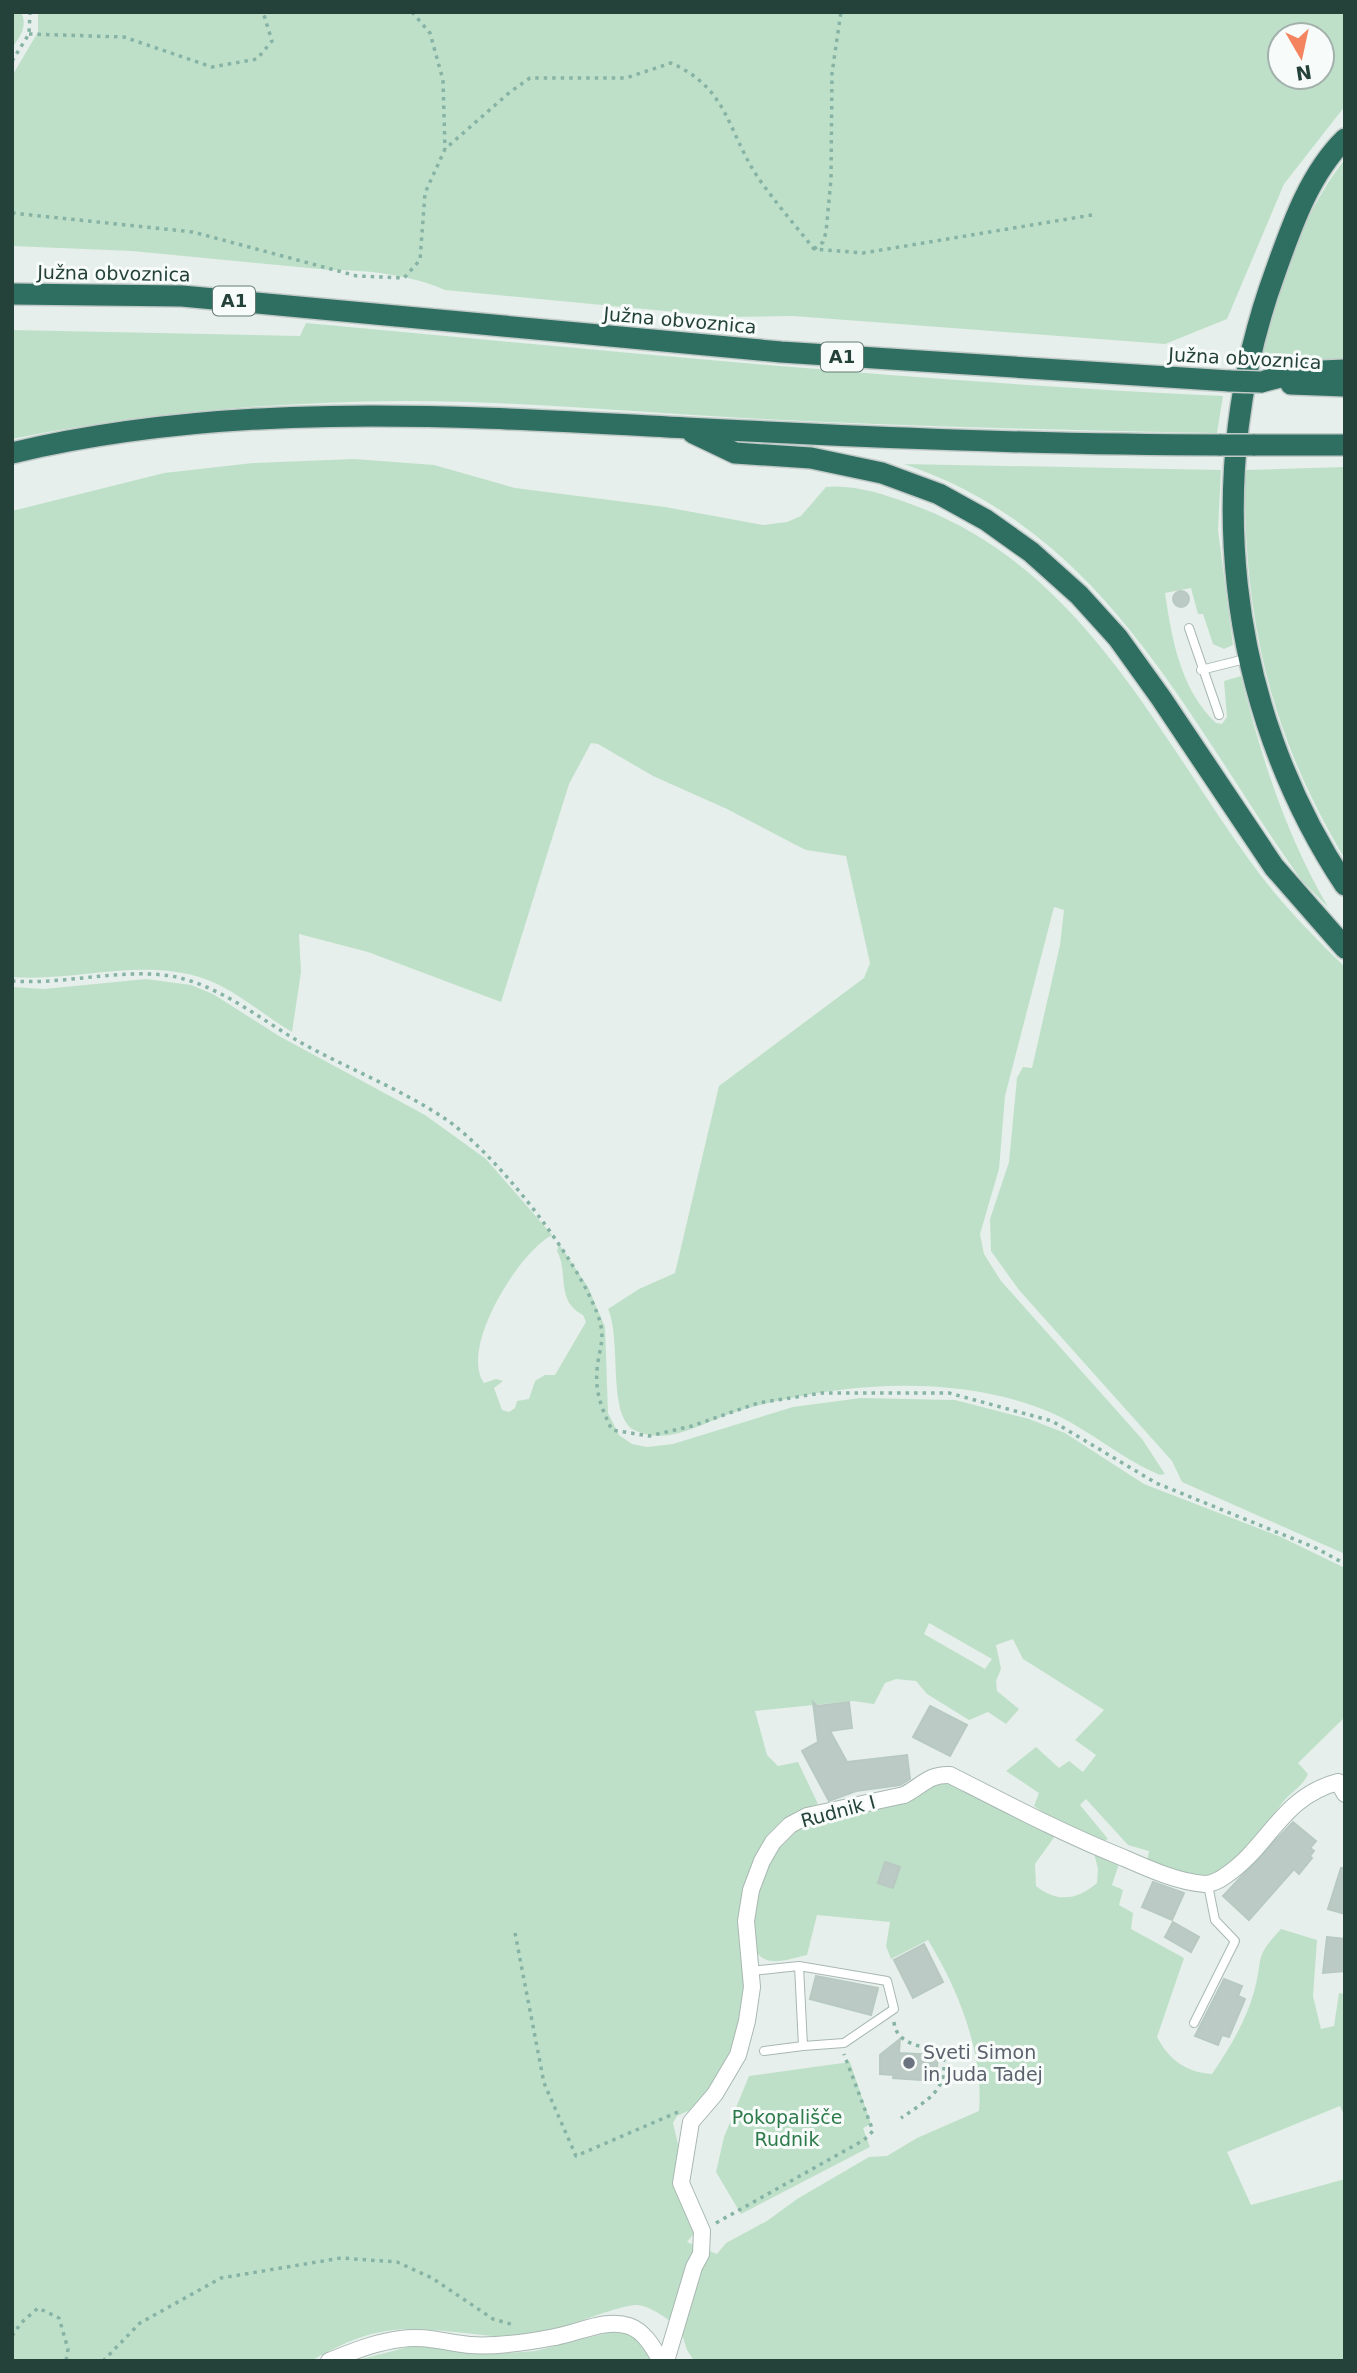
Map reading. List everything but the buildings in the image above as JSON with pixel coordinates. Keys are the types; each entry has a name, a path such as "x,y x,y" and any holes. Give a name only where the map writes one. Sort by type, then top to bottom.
{"highway":[{"path":"1345,139 1322,169 1295,221 1264,302 1250,354 1238,427 1232,504 1235,582 1249,658 1279,759 1310,826 1345,885"},
{"name":"Južna obvoznica","path":"12,294 182,296 781,352 1345,386"},
{"path":"1261,382 1290,373 1345,370"},
{"path":"15,453 155,429 337,414 495,416 681,428 967,441 1345,445"},
{"path":"681,428 735,453 811,458 881,472 939,494 986,520 1031,552 1079,595 1118,638 1274,867 1345,948"}],"street":[{"name":"Rudnik I","path":"702,2231 681,2183 691,2122 715,2094 738,2055 747,2021 751,1971 746,1921 751,1890 773,1842 790,1825 807,1816 904,1795 937,1774 950,1776 1082,1841 1152,1870 1208,1885"},
{"path":"1208,1885 1240,1864 1303,1796 1317,1788 1338,1782 1345,1794"},
{"path":"666,2361 701,2254 702,2231"},
{"path":"329,2361 370,2345 403,2338 438,2339 471,2345 508,2343 556,2337 610,2323 630,2326 644,2335 661,2361"}],"lane":[{"path":"1189,628 1201,670 1219,715"},
{"path":"1201,670 1249,658"},
{"path":"1194,2023 1235,1941 1215,1920 1208,1885"},
{"path":"751,1971 799,1966 887,1981 894,2009 844,2043 764,2051"},
{"path":"799,1966 803,2046"}],"path":[{"path":"12,61 29,34 30,12"},
{"path":"29,34 124,37 212,66 257,60 272,41 263,12"},
{"path":"412,12 430,33 443,80 445,149"},
{"path":"814,249 823,242 826,232 831,179 832,73 841,12"},
{"path":"12,213 193,232 357,276 404,278 420,260 425,193 445,149 530,78 626,78 671,63 692,72 726,110 756,174 814,249 863,253 1092,215"},
{"path":"12,981 38,983 141,975 171,976 202,985 301,1043 444,1118 483,1151 555,1237 581,1282 600,1325 604,1346 597,1369 599,1405 612,1430 649,1436 692,1426 758,1403 822,1393 949,1393 1052,1421 1156,1483 1316,1548 1345,1564"},
{"path":"515,1933 544,2083 576,2155 679,2111"},
{"path":"894,2009 895,2029 901,2036 907,2042 942,2051 945,2063 944,2081 938,2090 901,2118"},
{"path":"702,2231 864,2140 873,2131 849,2075 844,2043"},
{"path":"103,2361 140,2323 221,2278 341,2258 397,2262 432,2278 493,2319 518,2326"},
{"path":"12,2336 21,2323 38,2308 58,2318 68,2349 66,2361"}],"green space":[{"path":"12,12 21,12 24,22 12,48"},
{"path":"38,12 1345,12 1345,106 1284,184 1227,319 1165,344 793,316 728,317 445,290 404,277 374,272 132,251 12,246 12,76 38,32"},
{"path":"1345,159 1345,363 1262,358 1283,279 1303,228 1329,181"},
{"path":"306,323 878,374 1223,396 1217,433 862,423 532,405 404,401 207,411 110,422 12,439 12,330 300,336"},
{"path":"354,459 434,465 515,488 665,507 763,525 787,522 801,516 826,487 868,490 908,503 967,530 1019,565 1065,607 1106,654 1144,704 1260,875 1295,916 1345,967 1345,1554 1182,1482 1172,1461 1019,1290 991,1251 990,1219 1009,1162 1017,1078 1023,1067 1032,1068 1060,945 1064,910 1054,907 1005,1096 999,1169 980,1234 984,1254 1001,1281 1142,1439 1165,1474 1160,1475 1081,1428 1033,1405 987,1393 941,1387 871,1387 802,1396 735,1412 665,1436 638,1432 626,1422 618,1393 612,1322 608,1309 639,1289 675,1273 719,1086 864,978 870,963 846,856 806,850 727,809 653,776 598,744 591,743 569,784 501,1002 368,952 299,934 301,972 292,1032 228,990 205,979 181,973 133,970 36,978 12,977 12,511 164,473 253,463"},
{"path":"904,464 1221,470 1218,530 1233,645 1224,649 1213,644 1203,614 1198,614 1191,588 1165,593 1175,645 1194,695 1216,723 1222,724 1227,717 1224,681 1241,676 1276,795 1313,880 1328,907 1302,881 1179,696 1136,638 1089,584 1036,535 975,495"},
{"path":"1345,467 1345,859 1297,765 1279,719 1266,672 1249,575 1245,470"},
{"path":"146,979 191,985 213,994 279,1036 425,1115 486,1159 552,1235 524,1260 509,1280 496,1302 479,1348 478,1367 484,1383 496,1379 503,1381 494,1388 502,1410 509,1412 515,1408 517,1401 529,1399 535,1381 545,1375 555,1375 586,1322 583,1315 569,1302 566,1294 557,1251 559,1244 588,1287 605,1327 608,1413 619,1435 632,1444 647,1447 673,1444 793,1407 861,1398 955,1400 1029,1419 1065,1433 1144,1484 1281,1537 1345,1568 1345,1717 1298,1763 1308,1774 1303,1782 1283,1802 1239,1857 1217,1873 1206,1876 1192,1875 1147,1862 1149,1851 1128,1845 1086,1799 1080,1805 1108,1839 1102,1841 1053,1819 1034,1806 1039,1793 1006,1771 1036,1747 1059,1768 1069,1761 1083,1772 1096,1755 1075,1740 1104,1710 1023,1659 1013,1639 996,1645 1001,1669 996,1681 997,1691 1019,1709 1006,1724 988,1712 969,1720 927,1694 916,1681 896,1679 885,1683 874,1704 853,1701 755,1711 767,1755 778,1766 798,1762 818,1804 795,1812 778,1826 757,1857 753,1914 756,1896 769,1862 784,1838 795,1830 867,1802 920,1788 955,1784 990,1799 1055,1836 1035,1864 1036,1886 1052,1895 1074,1896 1097,1883 1098,1869 1094,1853 1119,1864 1112,1885 1123,1890 1119,1905 1133,1913 1131,1929 1184,1958 1157,2037 1167,2053 1187,2068 1212,2074 1231,2045 1246,2014 1266,1946 1281,1929 1317,1940 1313,1996 1321,2029 1334,2026 1339,1993 1345,1994 1345,2117 1340,2106 1227,2152 1251,2205 1345,2179 1345,2361 694,2361 687,2350 680,2328 655,2311 638,2305 618,2308 530,2336 506,2337 421,2330 385,2331 352,2341 311,2361 12,2361 12,987 44,989","holes":["929,1623 992,1659 985,1669 924,1634","817,1915 890,1922 886,1946 891,1959 928,1940 959,2000 967,2022 977,2067 979,2111 917,2138 887,2156 869,2157 797,2199 767,2221 726,2243 717,2254 687,2242 698,2229 673,2123 677,2116 699,2106 732,2053 746,2001 752,1918 754,1946 761,1957 771,1961 807,1955"]},
{"name":"Pokopališče Rudnik","path":"850,2062 871,2124 863,2128 870,2147 741,2214 716,2172 724,2137 749,2076"},
{"path":"619,2330 635,2333 653,2361 354,2361 416,2345 493,2354 535,2351"}],"place":[{"name":"Sveti Simon in Juda Tadej","path":"909,2063"}]}
